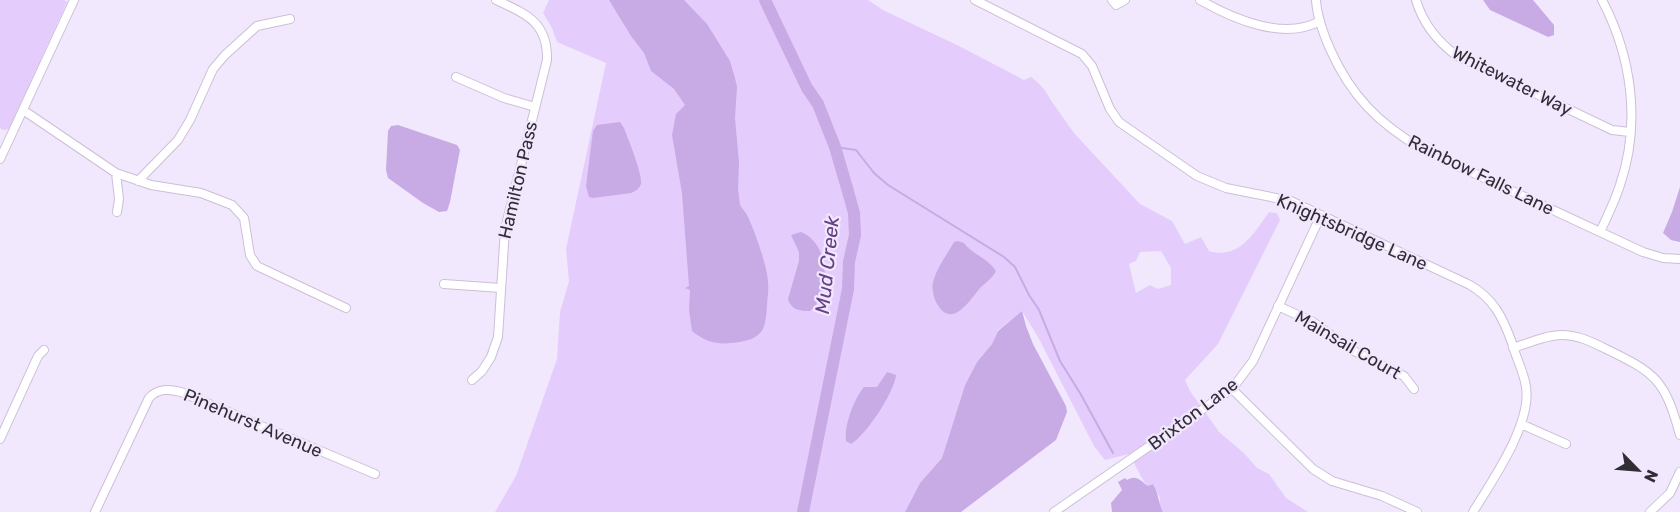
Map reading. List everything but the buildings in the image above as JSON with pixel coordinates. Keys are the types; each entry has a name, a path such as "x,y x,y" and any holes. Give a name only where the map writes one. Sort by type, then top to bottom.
{"street":[{"path":"0,159 74,0"},
{"name":"Hamilton Pass","path":"472,380 482,371 495,348 500,328 505,229 547,60 547,47 539,26 531,18 496,0"},
{"name":"Knightsbridge Lane","path":"975,0 1082,54 1092,66 1110,109 1119,122 1197,176 1226,188 1286,200 1483,293 1498,310 1526,388 1525,409 1521,424 1496,476 1473,512"},
{"path":"1114,2 1125,0"},
{"path":"1200,0 1261,27 1293,30 1309,27 1320,21"},
{"name":"Rainbow Falls Lane","path":"1316,0 1320,21 1337,64 1367,108 1382,122 1422,149 1643,252 1663,258 1680,259"},
{"name":"Whitewater Way","path":"1416,0 1428,27 1437,39 1457,56 1612,130 1630,132"},
{"path":"1600,232 1621,183 1628,154 1631,99 1625,59 1618,35 1602,0"},
{"path":"138,181 178,140 190,120 213,69 225,55 257,26 290,19"},
{"path":"456,77 504,98 535,107"},
{"path":"23,110 116,173 166,189 201,193 232,205 244,218 250,255 257,266 346,308"},
{"path":"116,173 119,199 117,212"},
{"name":"Brixton Lane","path":"1054,512 1232,388 1252,361 1321,215"},
{"path":"444,285 501,288"},
{"name":"Mainsail Court","path":"1278,306 1313,322 1352,350 1404,376 1414,389"},
{"path":"1513,348 1560,335 1572,336 1633,362 1654,376 1660,384 1678,417 1680,435"},
{"path":"0,439 38,356 44,350"},
{"path":"1232,388 1313,469 1332,481 1382,496 1417,512"},
{"name":"Pinehurst Avenue","path":"95,512 149,398 156,391 163,390 181,392 375,474"},
{"path":"1521,424 1566,444"},
{"path":"1650,512 1670,493 1680,472"}],"shaded area":[{"path":"0,0 64,0 67,2 9,129 3,130 0,128"},
{"path":"549,0 868,0 883,10 1024,80 1031,77 1034,79 1045,90 1074,133 1140,204 1172,221 1185,244 1201,237 1209,251 1229,252 1245,243 1269,212 1277,213 1280,220 1218,344 1185,380 1190,391 1219,432 1244,453 1257,468 1269,474 1286,498 1308,512 1163,512 1159,505 1160,498 1153,484 1148,486 1146,484 1129,454 1105,460 1094,446 1038,337 1022,311 998,330 992,344 977,362 965,385 942,458 920,483 905,512 495,512 516,476 557,359 560,312 569,281 566,249 606,63 557,42 543,13","holes":["1161,251 1171,268 1171,285 1158,289 1150,285 1136,293 1129,264 1136,261 1140,252"]},
{"path":"609,0 684,0 707,24 730,61 737,87 735,118 740,205 747,215 757,241 766,268 768,283 764,326 759,335 754,338 740,342 720,343 703,339 692,331 689,310 690,290 685,288 689,286 682,193 672,135 676,114 685,105 674,89 651,71 644,53"},
{"path":"1483,0 1533,0 1554,25 1554,35 1548,37 1490,10"},
{"path":"620,122 635,157 641,184 631,193 589,197 586,186 593,131 597,125"},
{"path":"398,125 457,145 460,150 447,211 439,212 388,178 386,170 388,131 391,126"},
{"path":"1680,187 1680,242 1671,240 1663,233"},
{"path":"801,232 811,238 818,247 825,269 822,293 810,311 796,309 791,306 788,299 799,261 799,252 791,235"},
{"path":"954,242 964,243 996,271 965,306 953,314 948,314 936,302 933,285 941,264"},
{"path":"1022,311 1033,344 1066,406 1067,412 1056,440 961,512 905,512 920,483 942,458 965,385 977,362 992,344 998,331"},
{"path":"887,372 896,375 885,402 864,432 851,444 846,441 846,435 850,412 857,398 864,387 877,387"},
{"path":"1125,478 1127,480 1136,478 1148,486 1153,484 1163,512 1112,512 1111,503 1122,490 1118,482"}],"waterway":[{"name":"Mud Creek","path":"765,0 807,88 818,104 835,147 854,213 855,235 849,262 848,289 803,512"},
{"path":"835,147 856,150 874,173 888,185 1004,257 1015,267 1039,310 1060,361 1113,453"}]}
